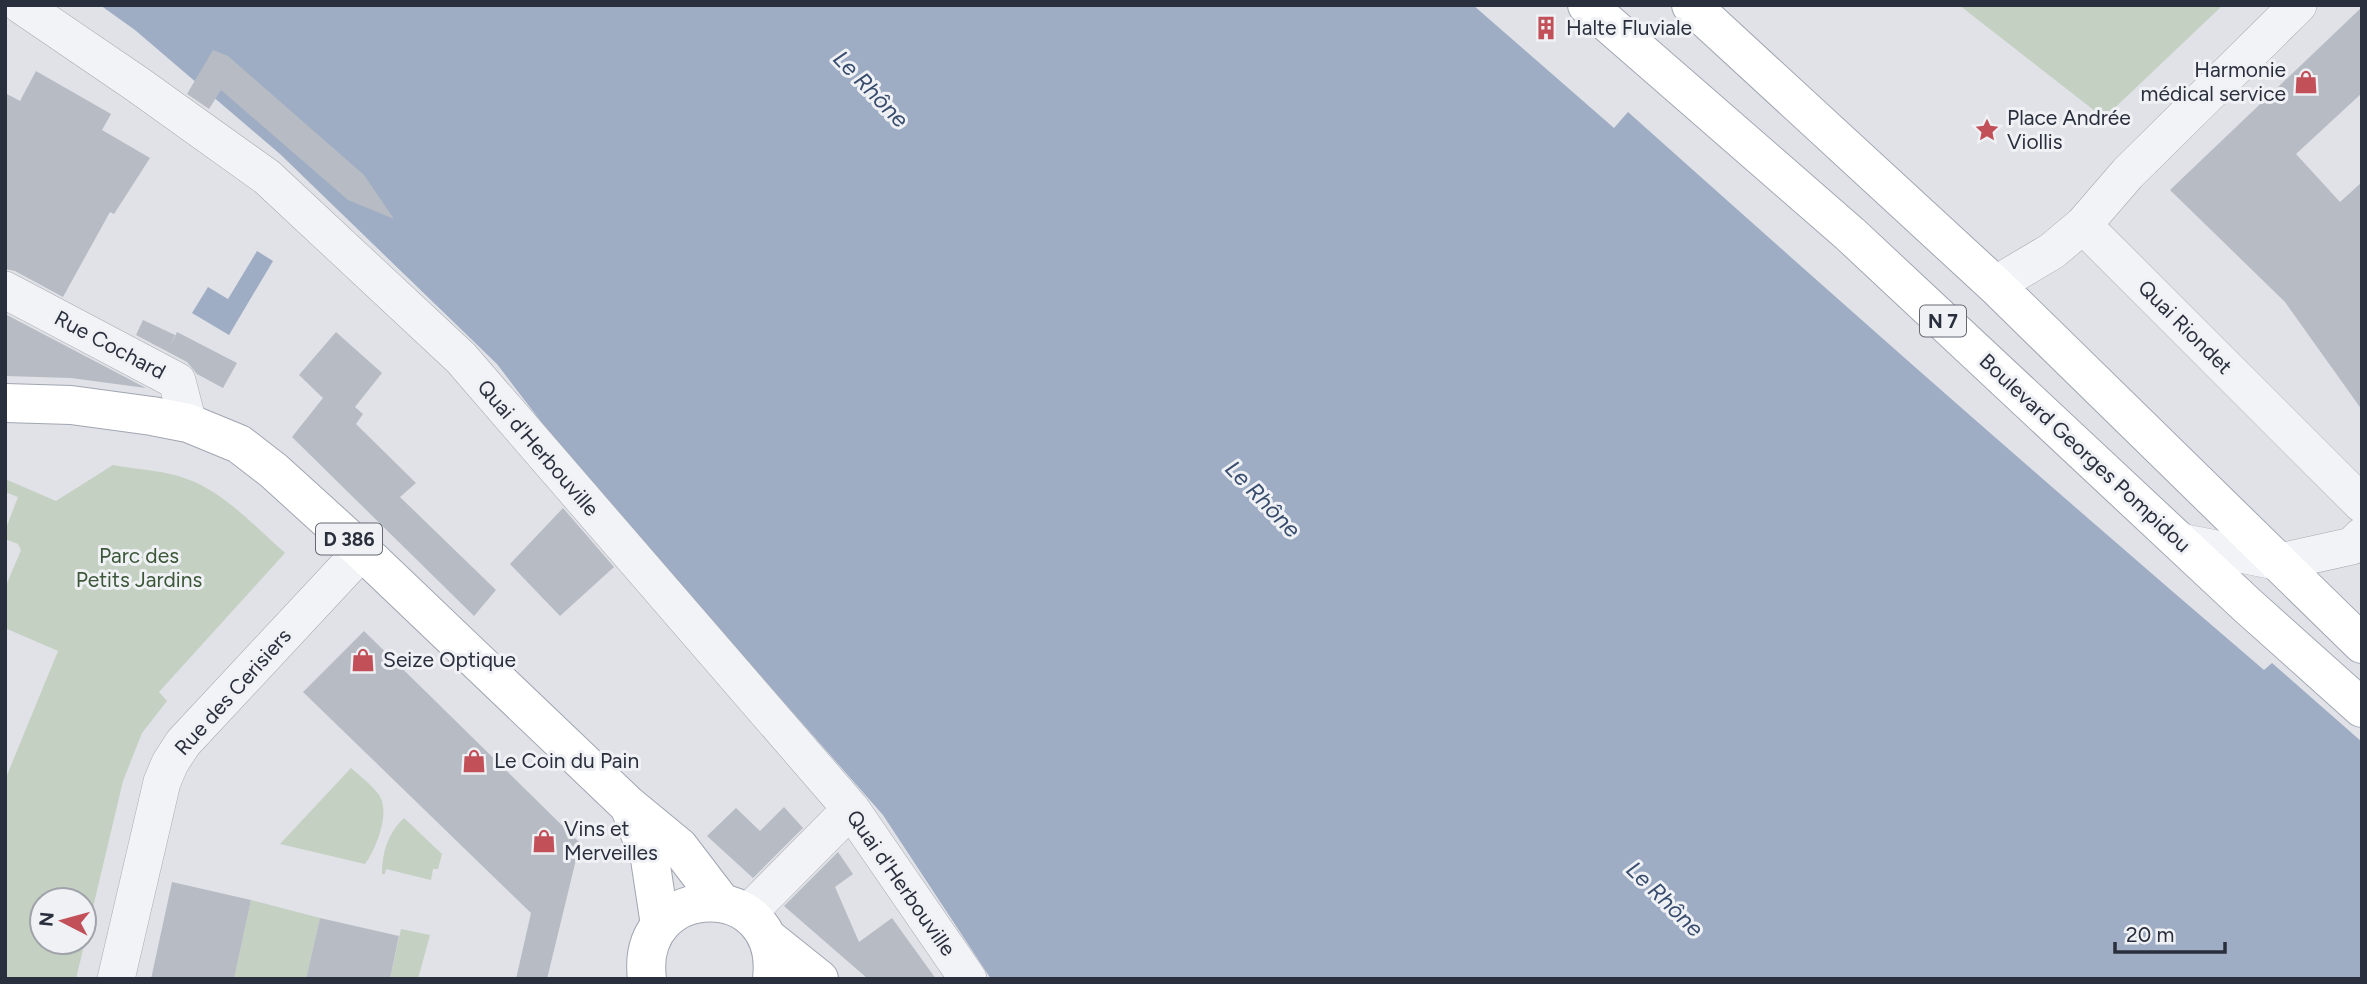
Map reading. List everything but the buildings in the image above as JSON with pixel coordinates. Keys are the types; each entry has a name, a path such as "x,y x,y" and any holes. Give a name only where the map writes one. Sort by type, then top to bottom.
{"main road":[{"name":"Boulevard Georges Pompidou","path":"1587,5 1850,234 2362,708"},
{"path":"1690,5 1995,285 2362,644"},
{"name":"D 386","path":"5,403 71,405 188,423 239,444 274,471 362,551 628,806 679,847 746,918 819,979"},
{"name":"D 386","path":"628,806 650,859 660,925"},
{"path":"642,975 649,944 660,925 672,913 687,905 704,901 746,918 774,958 772,979"}],"street":[{"name":"Quai d'Herbouville","path":"21,5 267,177 461,358 851,809 968,979"},
{"path":"1995,285 2052,251 2083,225 2129,173 2298,5"},
{"name":"Quai Riondet","path":"2083,225 2362,504"},
{"name":"Rue Cochard","path":"5,290 177,381 188,423"},
{"path":"2181,542 2280,562 2330,552 2352,545 2362,536"},
{"name":"Rue des Cerisiers","path":"116,979 162,782 170,763 183,743 362,551"},
{"path":"746,918 851,809"}],"green space":[{"path":"1959,5 2223,5 2104,118"},
{"name":"Parc des Petits Jardins","path":"113,465 170,474 194,482 222,498 285,553 159,692 167,701 142,733 123,781 98,886 28,886 28,956 81,956 76,979 5,979 5,780 58,651 5,628 5,588 21,550 18,544 5,539 5,531 18,497 5,492 5,479 56,501"},
{"path":"351,768 373,788 382,802 381,830 365,864 280,844"},
{"path":"404,818 442,854 438,869 433,869 431,880 386,869 385,874 382,874 387,843"},
{"path":"251,900 320,918 306,979 234,979"},
{"path":"401,929 430,935 418,979 390,979"}],"water":[{"name":"Le Rhône","path":"100,5 1473,5 1614,128 1628,112 1944,393 2264,670 2272,663 2362,742 2362,979 991,979 883,815 568,457 497,364 280,154 135,30"},
{"path":"257,251 273,261 229,335 192,313 208,287 228,299"}],"place":[{"name":"Halte Fluviale","path":"1546,28"},
{"name":"Harmonie médical service","path":"2306,82"},
{"name":"Place Andrée Viollis","path":"1987,130"},
{"name":"Seize Optique","path":"363,660"},
{"name":"Le Coin du Pain","path":"474,761"},
{"name":"Vins et Merveilles","path":"544,841"}]}
